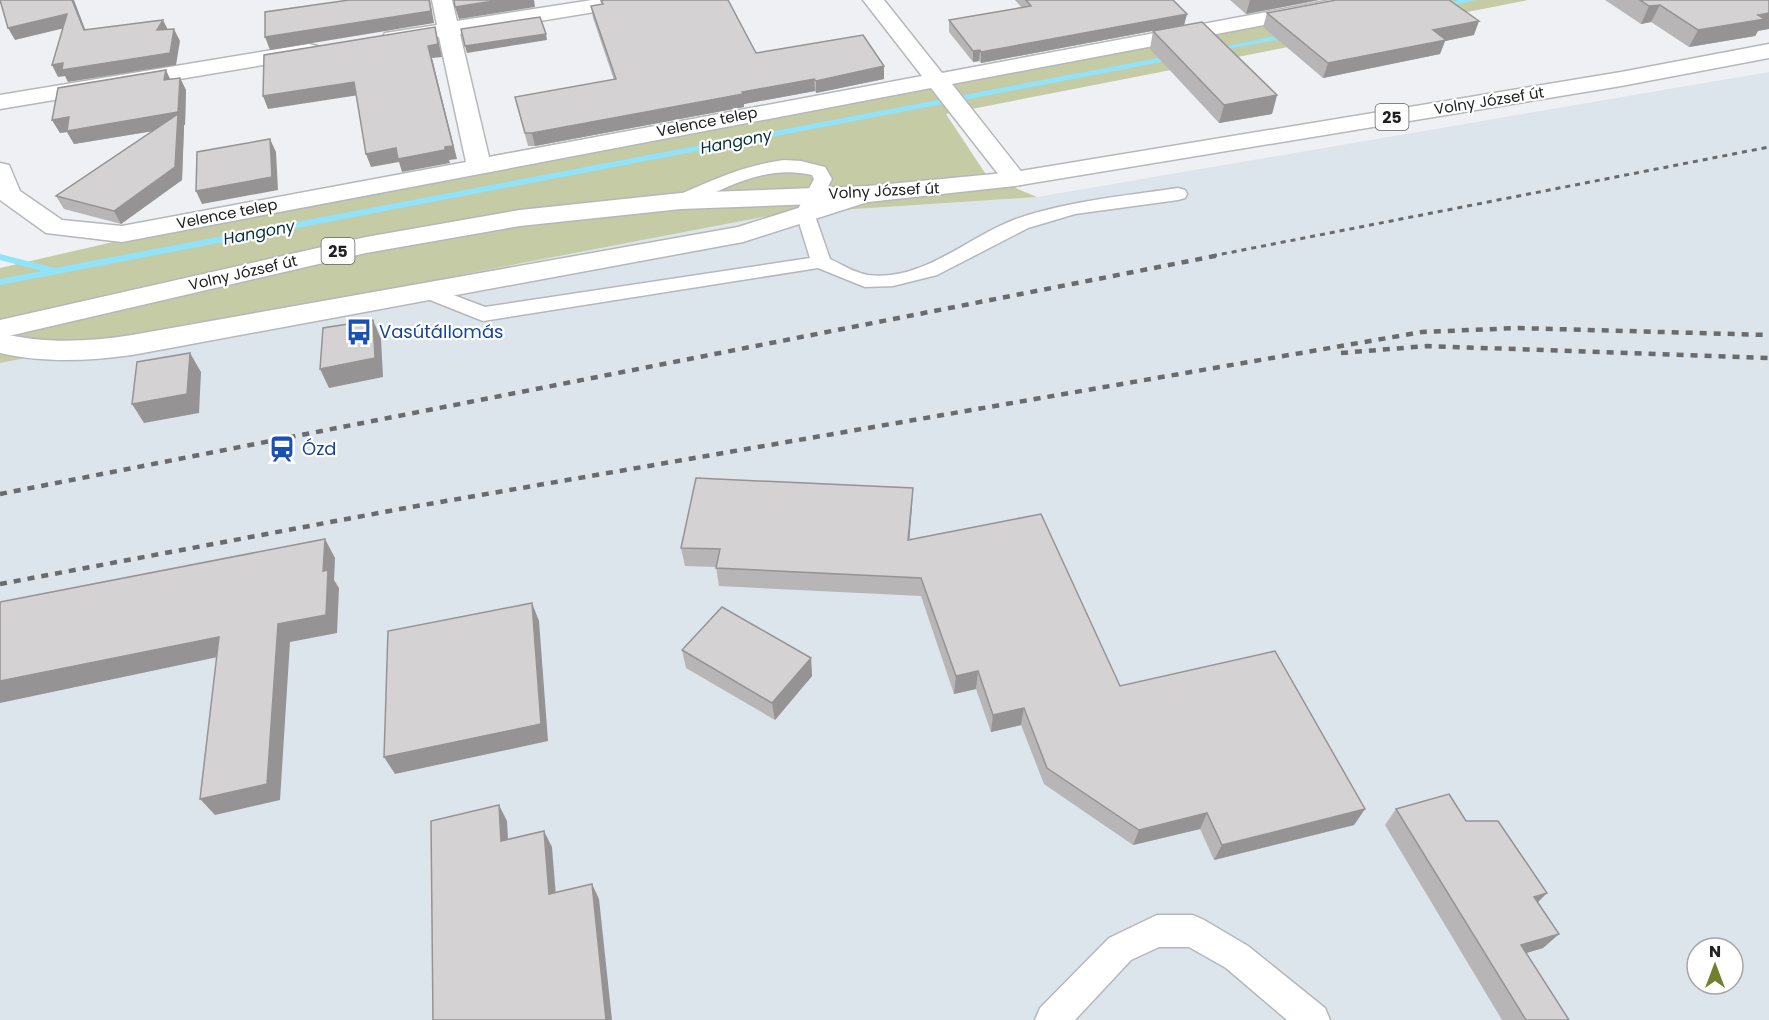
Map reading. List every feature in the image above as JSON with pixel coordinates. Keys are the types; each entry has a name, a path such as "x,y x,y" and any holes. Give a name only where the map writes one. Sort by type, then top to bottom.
{"street":[{"path":"442,0 479,166"},
{"path":"378,40 631,0"},
{"path":"873,0 1015,179"},
{"name":"Velence telep","path":"0,170 9,195 55,227 122,234 479,166 939,85 1311,4 1364,0"},
{"path":"0,102 330,48"},
{"name":"Volny József út","path":"0,329 366,245 520,218 681,201 810,204 868,194 1015,179 1621,79 1769,51"},
{"path":"0,343 27,350 100,350 743,234 810,204"}],"lane":[{"path":"428,291 483,314 821,262 843,273 865,280 893,280 930,271 1021,224 1073,209 1178,194"},
{"path":"810,204 821,262"},
{"path":"1052,1020 1120,949 1157,931 1193,931 1237,957 1313,1020"}],"shaded area":[{"path":"1769,72 1769,1020 0,1020 0,363 779,214 1037,197"}],"green space":[{"path":"1328,0 1528,0 946,114 987,176 1037,197 779,214 0,363 0,268 492,155"}],"building":[{"path":"0,0 72,0 84,30 163,20 157,30 174,29 170,53 62,70 63,63 52,65 67,14 8,28"},
{"path":"349,0 429,0 431,11 265,37 265,12"},
{"path":"454,0 500,0 455,7"},
{"path":"728,0 756,53 863,35 884,66 816,81 814,79 525,133 515,97 616,79 591,6 603,4 601,1"},
{"path":"1026,0 1173,0 1187,14 981,52 980,50 973,51 949,20 1031,6"},
{"path":"1336,0 1449,0 1479,21 1433,30 1446,40 1328,63 1267,13"},
{"path":"1640,0 1769,0 1769,13 1758,15 1765,19 1698,30 1660,5 1649,6"},
{"path":"540,17 546,34 465,46 461,29"},
{"path":"1202,22 1277,95 1224,105 1153,31"},
{"path":"435,27 438,44 428,46 453,146 445,147 445,150 398,159 396,148 366,154 354,82 263,96 264,55"},
{"path":"166,70 164,80 180,78 178,112 67,131 69,117 52,120 58,88"},
{"path":"178,114 175,167 114,211 56,196"},
{"path":"270,139 272,177 196,191 197,152"},
{"path":"373,320 375,358 320,369 323,328"},
{"path":"190,353 187,394 132,404 137,362"},
{"path":"696,478 913,488 908,540 1041,514 1120,686 1275,651 1365,809 1222,845 1207,813 1139,830 1047,768 1024,708 993,715 978,671 956,676 921,578 716,568 720,549 681,548"},
{"path":"325,539 323,571 328,570 326,615 278,624 267,784 200,799 219,637 0,681 0,602"},
{"path":"532,603 541,724 384,757 388,631"},
{"path":"722,607 811,658 772,703 682,650"},
{"path":"1449,794 1466,821 1498,821 1547,893 1534,897 1559,934 1521,945 1569,1020 1526,1020 1396,809"},
{"path":"499,805 501,841 544,831 549,894 592,884 606,1020 433,1020 431,821"}],"waterway":[{"name":"Hangony","path":"1439,6 1473,0"},
{"name":"Hangony","path":"1212,50 1289,35"},
{"name":"Hangony","path":"0,282 1174,57"},
{"path":"0,257 51,270"}],"railway":[{"path":"1212,256 1769,147"},
{"path":"0,494 1220,255"},
{"path":"0,584 400,509 1422,332 1518,328 1769,335"},
{"path":"1341,353 1427,346 1769,358"}],"place":[{"name":"Vasútállomás","path":"359,332"},
{"name":"Ózd","path":"282,449"}]}
